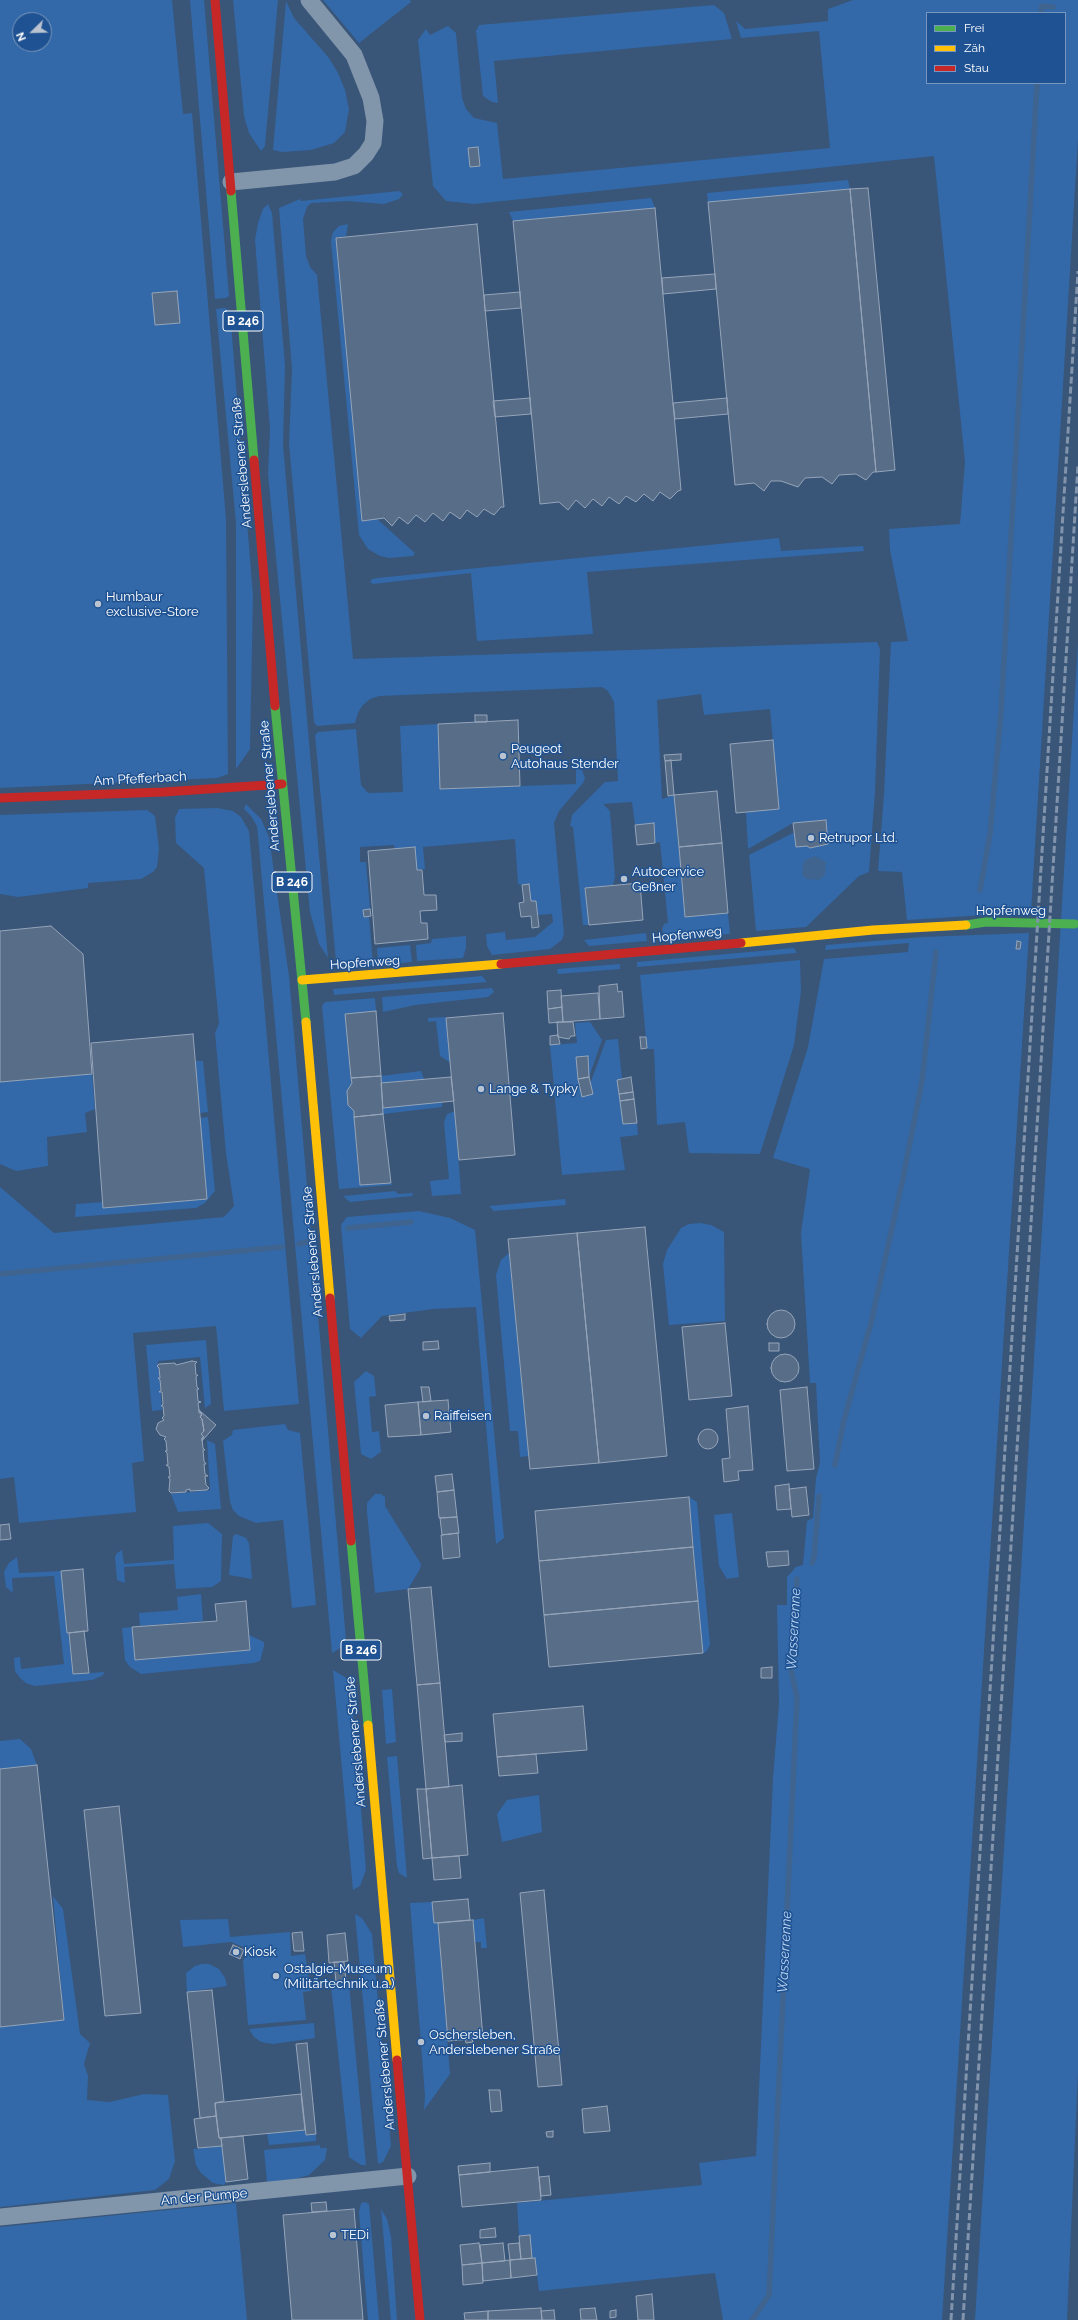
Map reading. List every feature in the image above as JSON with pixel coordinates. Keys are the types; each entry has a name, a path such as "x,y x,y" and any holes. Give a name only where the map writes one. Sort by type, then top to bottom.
{"main road":[{"name":"B 246","path":"215,0 230,182"},
{"name":"Anderslebener Straße","path":"230,182 282,784 302,980 420,2320"},
{"name":"Am Pfefferbach","path":"0,798 164,792 282,784"},
{"name":"Hopfenweg","path":"302,980 657,952 894,929 947,927 986,922 1075,924"}],"street":[{"path":"230,182 335,172 354,166 366,154 373,143 375,121 371,98 354,55 309,0"},
{"name":"An der Pumpe","path":"0,2217 408,2176"}],"shaded area":[{"path":"0,0 172,0 183,114 192,113 226,519 228,774 217,778 0,788"},
{"path":"190,0 204,0 229,296 226,298 215,299"},
{"path":"233,0 278,0 265,146 261,151 249,133 244,116"},
{"path":"323,0 410,0 411,2 359,43"},
{"path":"853,0 1078,0 1078,139 1031,912 907,920 902,872 878,871 884,794 891,642 908,641 890,550 889,529 960,524 965,462 934,156 474,204 446,201 433,186 418,40 426,29 430,35 448,26 456,33 462,98 466,109 474,118 497,123 503,179 830,148 819,31 741,38 736,21 745,29 828,21 828,9"},
{"path":"286,1 294,18 329,58 338,73 345,90 349,109 345,132 334,143 311,150 282,152 273,150"},
{"path":"714,5 724,13 732,39 494,61 498,103 492,102 483,96 476,31 479,25"},
{"path":"848,180 850,189 708,202 707,193"},
{"path":"399,191 403,194 399,199 384,204 348,201 311,203 307,207 303,219 306,256 310,267 317,275 353,659 877,642 880,649 875,792 869,872 859,876 806,927 756,931 749,855 795,832 796,847 807,846 810,848 828,843 826,820 793,823 748,849 746,812 779,809 770,709 704,715 701,694 657,700 662,799 674,795 685,916 728,913 730,934 670,938 664,935 662,929 664,924 668,923 660,842 655,843 653,824 635,825 632,802 603,804 610,811 615,877 613,885 585,888 589,925 583,925 573,827 570,826 572,815 605,782 618,781 614,702 608,691 602,687 379,696 370,699 362,706 355,723 317,726 314,722 289,444 292,369 279,208 300,199 301,201"},
{"path":"651,198 655,208 513,221 509,212"},
{"path":"268,204 272,213 285,365 283,445 328,958 319,944 310,912 268,474 270,429 255,240 258,223 263,209"},
{"path":"348,224 346,236 336,238 362,520 377,519 415,553 413,556 389,558 380,556 368,549 359,535 331,241 333,232 339,226"},
{"path":"225,308 230,311 253,596 250,749 236,769 236,523 216,309"},
{"path":"779,538 781,551 863,546 864,551 587,572 593,634 477,641 471,573 373,584 370,582 372,579 377,578"},
{"path":"1078,643 1078,2072 1067,2320 975,2320"},
{"path":"438,724 441,789 576,784 576,769 582,770 585,778 583,783 559,811 554,823 564,934 562,940 550,949 492,955 487,946 486,934 505,932 506,940 535,937 553,922 552,914 538,915 536,901 531,901 522,885 518,884 515,839 423,847 425,869 417,870 395,849 394,845 360,847 360,862 366,862 370,909 363,910 364,917 369,916 373,965 352,967 336,962 315,735 318,732 356,729 361,785 368,793 403,792 400,726"},
{"path":"246,804 261,819 269,837 289,976 346,1640 342,1647 332,1653 257,826 251,816 244,809"},
{"path":"217,808 233,811 241,817 249,831 299,1404 224,1411 216,1326 133,1333 144,1461 132,1463 136,1512 19,1523 14,1477 0,1479 0,1187 54,1233 224,1217 234,1206 226,1153 215,1033 219,1024 204,868 176,843 175,818 179,809"},
{"path":"147,810 155,816 159,849 157,867 153,872 141,879 88,883 88,888 18,897 0,894 0,815"},
{"path":"815,856 826,862 825,875 819,880 806,879 802,874 803,864 805,860"},
{"path":"646,933 647,941 589,946 584,940"},
{"path":"1029,933 942,2320 723,2320 715,2273 539,2291 535,2258 532,2258 530,2235 519,2236 517,2203 702,2185 699,2163 756,2156 773,1778 779,1703 777,1605 787,1605 787,1577 796,1567 803,1565 807,1521 813,1518 816,1478 820,1463 816,1383 810,1383 801,1233 810,1169 773,1158 808,1047 824,959 908,952 909,943 825,950 826,945 923,937"},
{"path":"466,936 466,948 463,958 417,961 416,945 431,943 432,939"},
{"path":"410,945 412,962 378,965 377,948"},
{"path":"794,948 797,953 637,967 637,962"},
{"path":"800,960 801,991 794,1045 760,1154 689,1153 685,1122 657,1125 654,1049 647,1049 640,975"},
{"path":"620,964 620,969 558,974 557,969"},
{"path":"482,976 487,982 334,995 333,989"},
{"path":"492,988 494,992 488,997 415,1005 383,1012 382,997"},
{"path":"375,998 376,1011 345,1014 360,1185 391,1183 392,1185 339,1189 322,1006 325,1002"},
{"path":"445,1017 451,1063 440,1056 436,1021 428,1022 428,1018"},
{"path":"590,1022 602,1040 589,1077 588,1056 576,1057 582,1096 593,1094 590,1084 606,1040 618,1039 622,1079 617,1080 623,1124 637,1123 638,1135 620,1137 625,1170 562,1175 550,1045 577,1043 575,1023"},
{"path":"195,1061 203,1061 208,1112 200,1113"},
{"path":"421,1071 424,1079 381,1083 381,1076"},
{"path":"92,1074 95,1109 85,1113 87,1132 47,1137 48,1166 16,1171 0,1164 0,1082"},
{"path":"442,1102 442,1107 383,1114 383,1108"},
{"path":"455,1111 461,1194 432,1196 430,1181 449,1179 444,1122 447,1114"},
{"path":"208,1117 215,1191 205,1203 196,1208 75,1217 76,1204 103,1202 104,1208 207,1199 200,1118"},
{"path":"395,1191 398,1194 413,1193 412,1196 350,1202 343,1196"},
{"path":"565,1199 566,1205 494,1211 489,1206"},
{"path":"419,1211 450,1218 475,1230 504,1538 496,1544 476,1307 433,1309 382,1316 361,1338 350,1329 341,1225 347,1217"},
{"path":"700,1223 711,1225 724,1232 725,1321 669,1325 663,1264 667,1250 681,1228 689,1224"},
{"path":"509,1253 529,1456 520,1457 518,1431 510,1431 496,1275 501,1260"},
{"path":"206,1340 211,1404 205,1408 200,1357 158,1361 162,1410 152,1411 146,1345"},
{"path":"366,1371 374,1376 376,1396 369,1397 372,1432 379,1431 381,1452 371,1459 361,1454 354,1382"},
{"path":"285,1424 288,1430 300,1433 316,1605 292,1608 283,1520 256,1523 239,1516 233,1510 230,1502 223,1441 232,1435 233,1430"},
{"path":"207,1440 215,1444 221,1509 178,1512 171,1494 210,1490"},
{"path":"375,1494 381,1494 385,1497 385,1506 421,1564 420,1569 408,1589 375,1593 367,1503"},
{"path":"689,1497 697,1502 710,1645 706,1652 703,1653"},
{"path":"732,1513 739,1577 727,1579 719,1566 714,1515"},
{"path":"208,1523 222,1534 221,1581 212,1587 176,1589 174,1564 124,1567 125,1583 117,1580 115,1557 117,1553 122,1550 124,1564 174,1560 173,1526"},
{"path":"236,1534 246,1538 249,1543 252,1579 229,1575 233,1536"},
{"path":"17,1557 19,1573 61,1571 73,1674 105,1672 102,1676 92,1680 35,1686 26,1683 15,1671 14,1658 20,1657 21,1669 64,1664 54,1576 12,1578 13,1593 6,1587 4,1572 9,1563"},
{"path":"201,1594 203,1621 140,1626 139,1613 178,1610 177,1597"},
{"path":"132,1627 135,1660 250,1650 249,1635 264,1642 264,1646 260,1661 254,1663 141,1674 130,1667 125,1660 122,1628"},
{"path":"333,1670 345,1677 351,1686 366,1870 360,1886 353,1890"},
{"path":"392,1689 396,1742 386,1744 382,1690"},
{"path":"20,1739 31,1749 37,1765 0,1769 0,1741"},
{"path":"397,1756 407,1878 399,1873 397,1866 387,1757"},
{"path":"539,1795 542,1832 502,1842 497,1814 507,1800"},
{"path":"53,1896 63,1909 80,2034 90,2043 84,2064 88,2076 87,2100 110,2102 144,2094 168,2095 175,2161 169,2179 155,2190 0,2207 0,2027 64,2020"},
{"path":"432,1902 434,1923 438,1923 450,2074 424,2110 425,2096 410,1903"},
{"path":"355,1914 362,1918 372,1934 391,2146 383,2162 378,2164"},
{"path":"484,1918 487,1948 481,1948 481,1942 475,1942 473,1920"},
{"name":"Ostalgie-Museum (Militärtechnik u.a.)","path":"228,1919 230,1937 290,1932 291,1956 305,1954 311,1991 303,1992 306,2020 248,2025 243,1961 248,1949 231,1942 183,1947 180,1920"},
{"path":"209,1964 219,1969 225,1978 227,1986 187,1992 186,1973 195,1966"},
{"path":"349,1983 366,2165 361,2165 349,2157 331,1985"},
{"path":"314,2023 315,2038 273,2044 261,2042 254,2037 249,2029"},
{"path":"305,2130 306,2135 316,2134 316,2141 269,2145 267,2133"},
{"path":"320,2145 320,2148 327,2148 325,2160 309,2175 295,2179 267,2182 264,2150"},
{"path":"222,2146 226,2182 224,2185 213,2183 201,2173 196,2165 193,2149"},
{"path":"365,2202 369,2204 379,2320 368,2320 359,2212 361,2203"},
{"path":"236,2203 247,2320 0,2320 0,2227"},
{"path":"381,2209 387,2219 391,2237 397,2320 391,2320"}],"building":[{"path":"478,147 480,166 470,167 468,148"},
{"path":"868,188 895,470 876,472 850,189"},
{"path":"850,189 876,472 873,472 866,480 856,474 839,475 832,484 822,477 805,478 798,487 781,481 771,481 764,491 754,483 735,485 708,202"},
{"path":"655,208 681,490 670,499 660,492 653,501 644,494 636,502 626,496 619,504 609,497 602,506 593,499 585,508 576,500 568,510 559,502 540,504 513,221"},
{"path":"477,224 504,507 501,507 494,515 484,509 477,517 467,510 460,519 450,512 443,521 433,513 425,522 416,515 408,524 399,517 392,526 384,518 362,521 336,238"},
{"path":"715,274 716,289 663,294 662,278"},
{"path":"177,291 180,323 155,325 152,293"},
{"path":"520,292 521,308 485,311 484,295"},
{"path":"530,398 531,414 495,417 493,401"},
{"path":"727,398 728,414 675,419 673,403"},
{"path":"475,715 487,715 487,722 475,722"},
{"path":"518,720 520,786 440,789 438,724"},
{"path":"773,740 779,809 736,813 730,744"},
{"path":"681,754 681,760 665,761 664,755"},
{"path":"671,760 674,795 668,796 665,761"},
{"path":"717,791 722,843 679,847 674,795"},
{"name":"Retrupor Ltd.","path":"826,820 828,844 810,848 807,846 796,847 793,823"},
{"path":"654,823 655,843 637,845 635,825"},
{"path":"722,843 728,913 685,917 679,847"},
{"path":"415,847 417,870 422,870 424,895 436,895 437,910 420,911 421,923 427,923 428,939 375,944 368,851"},
{"path":"640,883 643,920 589,925 585,888"},
{"path":"529,884 531,901 536,901 539,927 532,928 531,916 521,917 519,903 524,902 522,885"},
{"path":"370,909 371,916 364,917 363,910"},
{"path":"51,926 83,954 92,1074 0,1082 0,931"},
{"path":"1017,941 1021,942 1020,949 1016,949"},
{"path":"617,984 618,992 622,991 624,1017 600,1019 599,986"},
{"path":"561,990 562,1007 548,1009 547,991"},
{"path":"598,993 600,1019 563,1022 561,996"},
{"path":"562,1007 563,1022 549,1023 548,1009"},
{"path":"376,1011 381,1076 351,1078 345,1014"},
{"name":"Lange & Typky","path":"503,1013 515,1155 459,1160 446,1018"},
{"path":"557,1022 573,1022 575,1036 571,1036 569,1039 558,1037"},
{"path":"193,1034 207,1199 103,1208 91,1043"},
{"path":"558,1035 560,1044 550,1045 550,1036"},
{"path":"640,1037 646,1037 647,1048 641,1049"},
{"path":"588,1056 589,1077 578,1079 576,1057"},
{"path":"381,1076 383,1114 354,1117 354,1111 348,1105 347,1091 352,1083 351,1078"},
{"path":"451,1077 454,1101 383,1108 381,1083"},
{"path":"589,1077 593,1094 582,1097 578,1079"},
{"path":"631,1077 633,1092 619,1094 617,1080"},
{"path":"633,1092 634,1099 620,1101 619,1094"},
{"path":"634,1099 637,1123 623,1124 620,1101"},
{"path":"383,1114 391,1183 360,1185 354,1117"},
{"path":"645,1227 667,1456 599,1463 577,1233"},
{"path":"577,1233 599,1463 530,1469 508,1239"},
{"path":"781,1310 791,1314 795,1324 791,1334 781,1338 771,1334 767,1324 771,1314"},
{"path":"405,1314 405,1320 390,1321 389,1316"},
{"path":"725,1323 732,1396 689,1400 682,1327"},
{"path":"438,1341 439,1349 423,1350 423,1342"},
{"path":"769,1343 779,1343 779,1351 769,1351"},
{"path":"785,1354 791,1355 795,1358 798,1362 798,1374 795,1378 791,1381 785,1382 779,1381 775,1378 772,1374 771,1368 772,1362 775,1358 779,1355"},
{"path":"192,1361 197,1362 195,1364 196,1375 198,1375 196,1377 197,1387 199,1389 197,1389 198,1401 201,1402 198,1403 199,1410 202,1415 200,1417 202,1419 204,1431 201,1434 204,1437 202,1438 203,1448 205,1450 203,1450 204,1461 206,1464 204,1464 205,1474 208,1476 205,1476 206,1485 209,1488 207,1490 190,1491 190,1489 186,1490 186,1492 171,1493 169,1491 169,1467 166,1465 168,1465 167,1453 165,1451 167,1451 166,1441 164,1439 166,1437 160,1435 156,1429 158,1423 164,1420 162,1418 164,1416 163,1406 161,1406 163,1404 162,1392 159,1392 161,1390 160,1380 158,1378 160,1378 159,1368 157,1366 159,1364 175,1363 176,1365"},
{"path":"421,1387 429,1387 431,1401 423,1402"},
{"path":"807,1387 814,1469 787,1471 780,1390"},
{"path":"448,1400 451,1432 421,1435 418,1402"},
{"path":"418,1402 421,1435 388,1437 385,1405"},
{"path":"748,1406 753,1470 738,1471 739,1480 724,1482 722,1459 730,1458 726,1409"},
{"path":"199,1410 216,1425 202,1441 202,1438 204,1437 201,1434 204,1431 202,1419 200,1417 202,1413 199,1413"},
{"path":"704,1429 712,1429 718,1435 718,1443 712,1449 704,1449 698,1443 698,1435"},
{"path":"452,1474 454,1490 437,1492 435,1476"},
{"path":"789,1484 791,1509 777,1510 775,1486"},
{"path":"806,1487 809,1515 792,1517 789,1489"},
{"path":"454,1490 457,1517 439,1518 437,1492"},
{"path":"689,1497 693,1547 539,1561 535,1511"},
{"path":"457,1517 459,1533 442,1535 440,1518"},
{"path":"9,1524 11,1539 0,1540 0,1525"},
{"path":"458,1533 460,1557 443,1559 441,1535"},
{"path":"693,1547 698,1601 544,1615 539,1561"},
{"path":"788,1551 789,1565 768,1567 766,1552"},
{"path":"83,1569 88,1631 67,1633 61,1571"},
{"path":"431,1587 440,1683 417,1685 408,1589"},
{"path":"246,1601 250,1650 135,1660 132,1627 217,1621 215,1604"},
{"path":"698,1601 703,1653 549,1667 544,1615"},
{"path":"84,1631 89,1673 73,1674 69,1633"},
{"path":"772,1667 772,1678 761,1678 761,1668"},
{"path":"440,1683 449,1787 426,1789 417,1685"},
{"path":"583,1706 587,1750 497,1757 493,1714"},
{"path":"462,1733 462,1741 445,1742 444,1735"},
{"path":"536,1754 538,1773 499,1776 497,1757"},
{"path":"37,1765 64,2020 0,2027 0,1769"},
{"path":"462,1785 468,1855 432,1858 426,1789"},
{"path":"417,1789 426,1789 432,1858 423,1859"},
{"path":"119,1806 141,2013 105,2016 84,1810"},
{"path":"459,1856 461,1878 434,1880 432,1858"},
{"path":"544,1890 562,2085 538,2087 520,1893"},
{"path":"468,1899 470,1920 434,1923 432,1902"},
{"path":"473,1920 483,2038 448,2041 438,1923"},
{"path":"302,1932 304,1951 294,1951 292,1933"},
{"path":"345,1933 348,1961 329,1963 327,1935"},
{"name":"Kiosk","path":"233,1945 244,1950 240,1959 229,1954"},
{"path":"334,1962 344,1962 346,1981 336,1982"},
{"path":"212,1990 224,2101 215,2103 216,2116 200,2118 187,1992"},
{"path":"465,2039 472,2039 473,2042 466,2043"},
{"path":"307,2043 316,2134 306,2135 296,2044"},
{"path":"489,2090 500,2090 502,2111 491,2112"},
{"path":"301,2094 305,2130 219,2138 215,2103"},
{"path":"607,2106 610,2131 584,2133 582,2109"},
{"path":"216,2116 219,2138 221,2138 222,2146 198,2148 194,2119"},
{"path":"553,2131 553,2137 547,2137 546,2132"},
{"path":"243,2136 248,2179 226,2182 221,2138"},
{"path":"490,2163 490,2172 459,2175 458,2166"},
{"path":"538,2167 541,2200 462,2207 459,2175"},
{"path":"549,2176 551,2195 541,2196 539,2177"},
{"path":"326,2202 327,2211 312,2212 311,2203"},
{"path":"354,2209 363,2320 292,2320 283,2215"},
{"path":"495,2228 496,2237 480,2238 480,2230"},
{"path":"530,2235 532,2258 521,2259 519,2236"},
{"path":"479,2243 482,2263 462,2265 460,2245"},
{"path":"503,2243 505,2261 482,2263 480,2245"},
{"path":"519,2243 521,2259 510,2260 508,2244"},
{"path":"535,2258 537,2275 511,2278 510,2260"},
{"path":"510,2260 511,2278 483,2281 482,2263"},
{"path":"482,2263 483,2283 463,2285 462,2265"},
{"path":"652,2294 654,2320 638,2320 636,2296"},
{"path":"541,2308 542,2320 488,2320 488,2311"},
{"path":"595,2308 597,2320 581,2320 580,2309"},
{"path":"554,2310 555,2320 542,2320 541,2311"},
{"path":"616,2310 616,2317 610,2318 610,2311"},
{"path":"488,2311 488,2320 465,2320 464,2313"}],"waterway":[{"path":"1041,12 1042,6 1053,7"},
{"path":"980,890 990,834 1001,712 1037,84"},
{"path":"835,1465 844,1420 871,1323 903,1178 922,1081 936,952"},
{"path":"348,1228 411,1222"},
{"path":"299,1244 310,1241"},
{"path":"0,1274 282,1247"},
{"name":"Wasserrenne","path":"812,1563 814,1557 819,1496"},
{"name":"Wasserrenne","path":"752,2320 769,2295 797,1698 791,1670 797,1579"}],"railway":[{"path":"951,2320 1078,271"},
{"path":"963,2320 1078,465"}],"traffic: fast":[{"path":"231,191 254,460"},
{"path":"275,706 306,1022"},
{"path":"966,925 986,922 1075,924"},
{"path":"351,1541 368,1725"}],"traffic: slow":[{"path":"741,943 873,930 966,925"},
{"path":"302,980 501,964"},
{"path":"306,1022 330,1298"},
{"path":"368,1725 397,2060"}],"traffic: jam":[{"path":"215,0 231,191"},
{"path":"254,460 275,706"},
{"path":"0,798 164,792 282,784"},
{"path":"501,964 741,943"},
{"path":"330,1298 351,1541"},
{"path":"397,2060 420,2320"}],"place":[{"name":"Humbaur exclusive-Store","path":"98,604"},
{"name":"Peugeot Autohaus Stender","path":"503,756"},
{"name":"Retrupor Ltd.","path":"811,838"},
{"name":"Autocervice Geßner","path":"624,879"},
{"name":"Lange & Typky","path":"481,1089"},
{"name":"Raiffeisen","path":"426,1416"},
{"name":"Kiosk","path":"236,1952"},
{"name":"Ostalgie-Museum (Militärtechnik u.a.)","path":"276,1976"},
{"name":"Oschersleben, Anderslebener Straße","path":"421,2042"},
{"name":"TEDi","path":"333,2235"}]}
